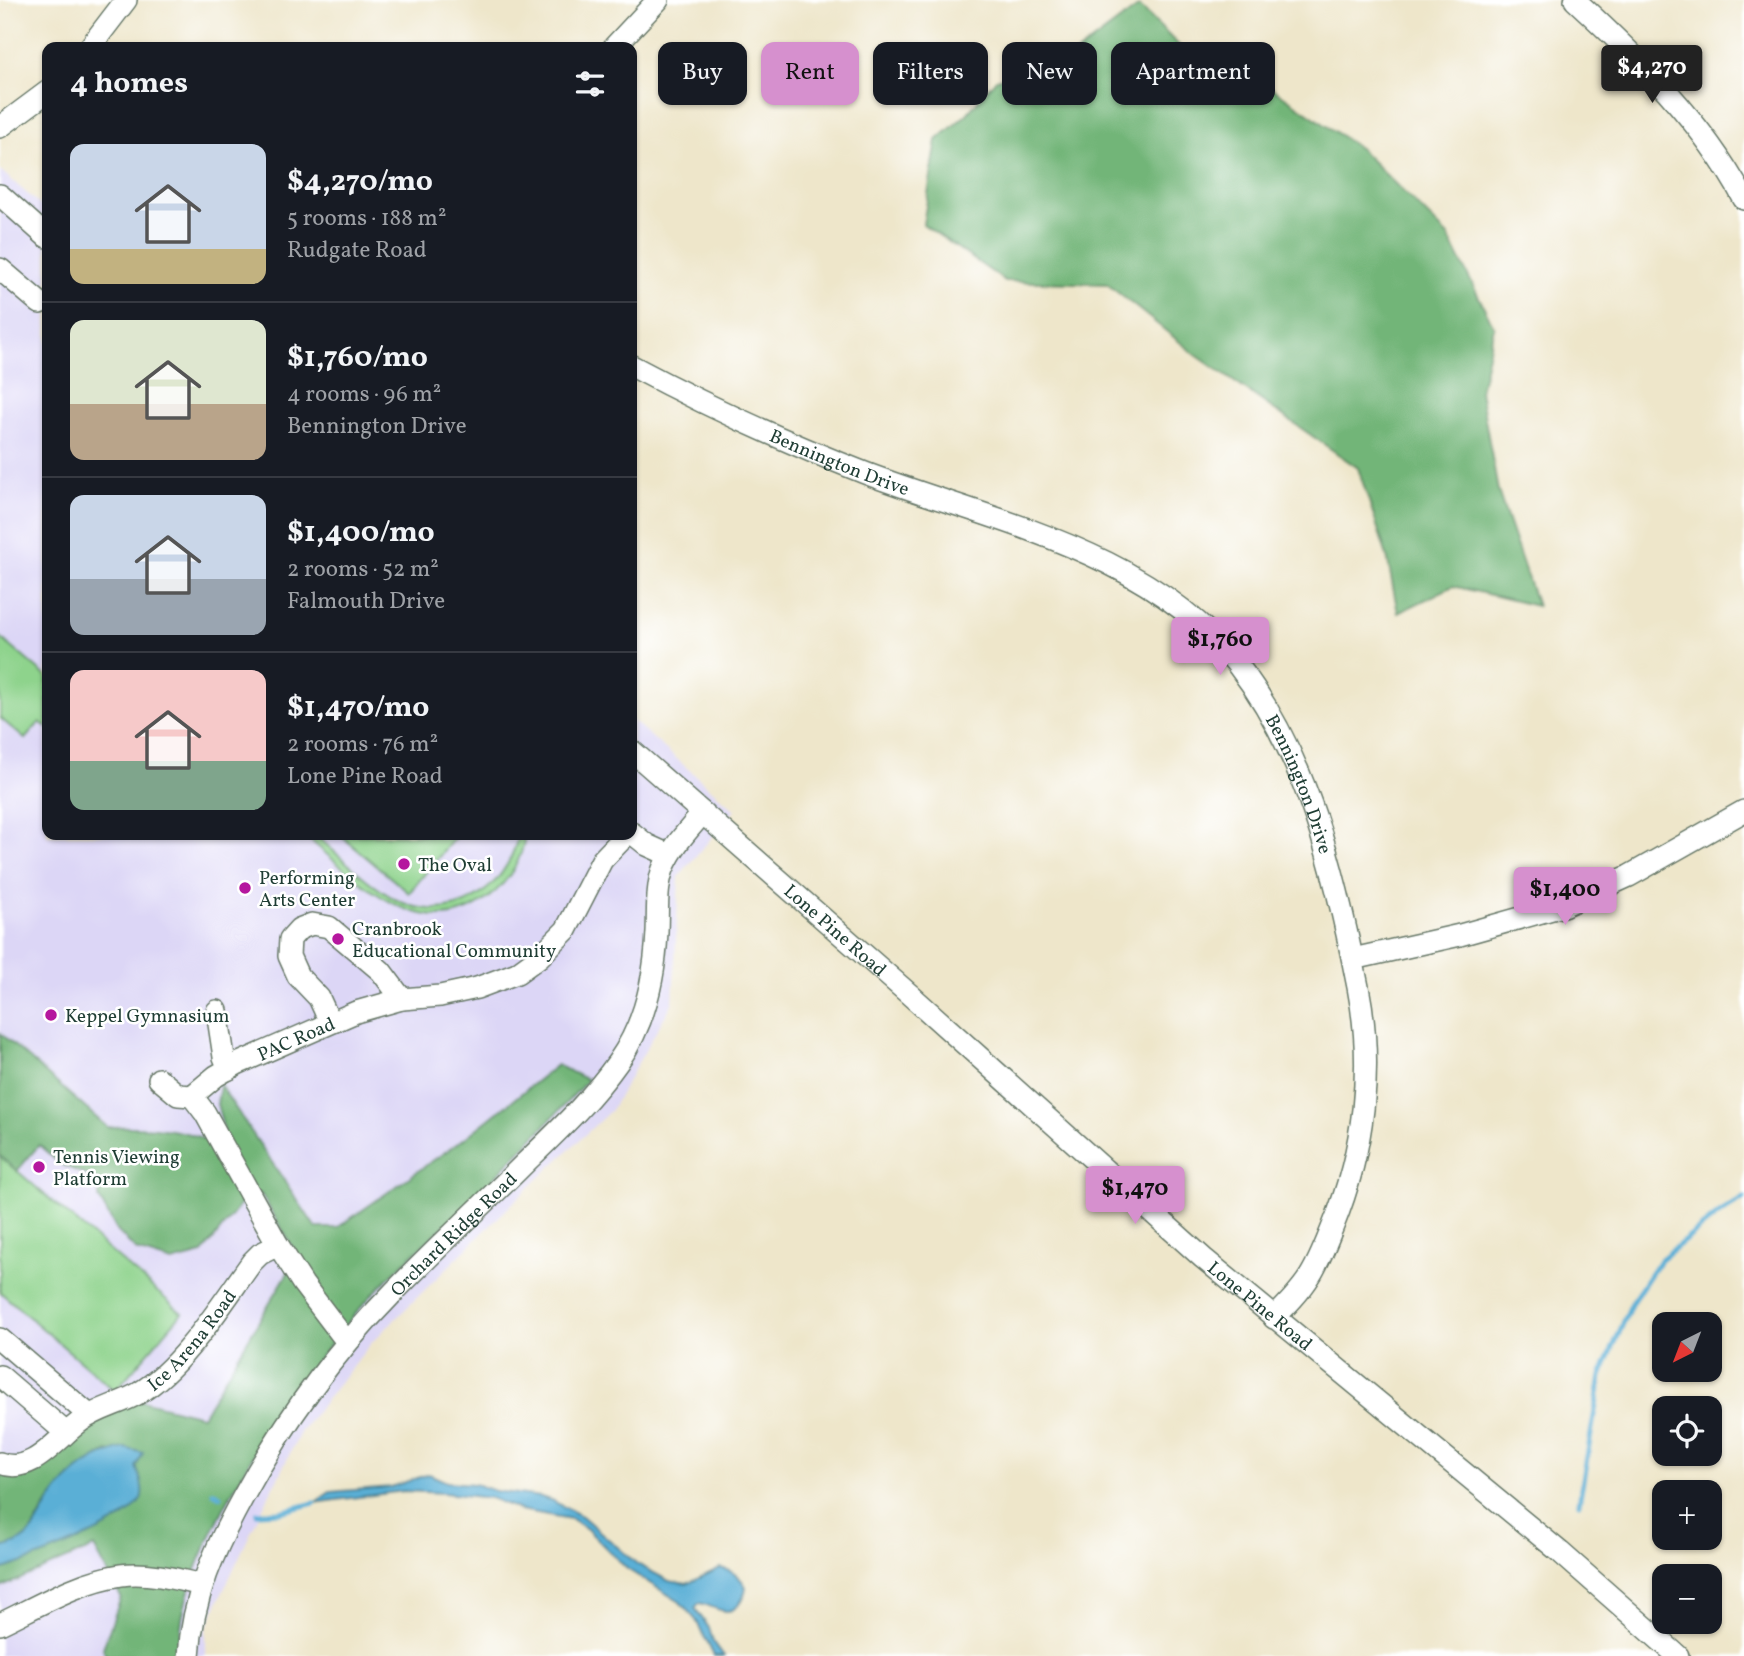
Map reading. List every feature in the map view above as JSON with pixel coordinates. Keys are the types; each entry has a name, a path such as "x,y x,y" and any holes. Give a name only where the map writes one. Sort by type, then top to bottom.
{"street":[{"path":"93,42 126,0"},
{"path":"619,42 658,0"},
{"path":"1575,0 1687,113 1744,199"},
{"path":"0,127 42,96"},
{"path":"0,195 42,233"},
{"path":"0,269 40,303"},
{"name":"Bennington Drive","path":"637,368 827,458 1080,550 1119,568 1168,599 1217,642 1255,689 1286,743 1319,827 1353,958 1360,996 1365,1059 1363,1109 1356,1160 1340,1208 1317,1263 1297,1294 1274,1318"},
{"name":"Lone Pine Road","path":"637,755 908,993 1169,1228 1274,1318 1560,1552 1678,1656"},
{"path":"1353,958 1460,935 1563,906 1629,876 1744,811"},
{"name":"Orchard Ridge Road","path":"189,1656 193,1621 202,1585 221,1538 268,1452 308,1392 347,1342 388,1297 551,1138 606,1079 620,1059 646,1004 656,947 659,886 669,855 703,813"},
{"path":"637,837 669,855"},
{"name":"PAC Road","path":"192,1096 229,1069 330,1022 402,999 439,996 495,983 528,965 566,930 612,840"},
{"path":"330,1022 318,998 298,976 289,956 290,939 299,929 312,924 329,927 381,971 402,999"},
{"path":"217,1011 224,1057 229,1069"},
{"path":"159,1079 178,1095 192,1096 205,1113 278,1245 303,1284 347,1342"},
{"name":"Ice Arena Road","path":"0,1463 11,1467 26,1464 41,1456 65,1432 89,1415 140,1393 160,1377 205,1327 252,1262 260,1254 278,1245"},
{"path":"0,1339 89,1415"},
{"path":"0,1376 65,1432"},
{"path":"0,1623 91,1582 123,1574 202,1585"}],"shaded area":[{"name":"Cranbrook Educational Community","path":"0,170 42,207 42,840 637,840 637,724 735,810 679,876 673,1002 611,1110 372,1342 301,1431 206,1628 206,1656 0,1656"}],"green space":[{"path":"1139,6 1175,42 1111,42 1111,105 1275,105 1275,90 1360,149 1448,236 1494,327 1480,391 1498,491 1537,606 1453,586 1398,613 1387,556 1358,468 1196,355 1107,284 1005,281 923,224 937,140 974,105 988,105 988,89 996,79 1002,77 1002,105 1097,105 1097,42 1091,42"},
{"path":"0,637 42,673 42,724 40,722 25,739 0,718"},
{"path":"310,840 321,840 384,893 395,899 416,907 436,909 455,906 473,899 489,888 502,873 516,840 524,840 508,878 488,898 463,912 438,916 413,912 389,901 344,869"},
{"name":"The Oval","path":"346,840 453,840 409,893"},
{"path":"0,1033 107,1127 158,1128 208,1140 224,1131 217,1104 220,1085 316,1228 337,1228 465,1138 557,1065 588,1080 497,1174 369,1299 301,1383 252,1458 206,1545 186,1599 179,1656 106,1656 103,1648 121,1597 94,1547 0,1588 0,1570 41,1555 117,1520 128,1512 137,1503 141,1492 138,1461 108,1451 100,1455 53,1497 28,1535 12,1545 0,1548 0,1477 39,1464 89,1423 138,1400 202,1416 298,1256 261,1194 241,1204 202,1254 172,1262 137,1251 117,1231 99,1198 100,1181 60,1164 39,1145 17,1171 0,1156"},
{"path":"0,1156 182,1313 115,1391 0,1292"}],"water":[{"path":"125,1448 143,1453 136,1467 142,1495 133,1509 99,1531 0,1570 0,1548 21,1541 28,1535 67,1480 94,1459"},
{"path":"429,1474 447,1482 475,1484 495,1491 553,1501 582,1516 637,1564 669,1581 687,1584 720,1568 732,1572 746,1587 743,1598 735,1608 726,1611 699,1603 695,1608 724,1656 714,1656 696,1620 680,1602 627,1569 587,1529 571,1519 520,1510 490,1498 444,1493 403,1491 314,1503 330,1492 391,1487"}],"waterway":[{"path":"1579,1503 1601,1376 1632,1302 1660,1260 1721,1212 1744,1198"},
{"path":"213,1492 220,1496"},
{"path":"257,1513 280,1512 314,1503"}],"place":[{"name":"The Oval","path":"404,864"},
{"name":"Performing Arts Center","path":"245,888"},
{"name":"Cranbrook Educational Community","path":"338,939"},
{"name":"Keppel Gymnasium","path":"51,1015"},
{"name":"Tennis Viewing Platform","path":"39,1167"}]}
